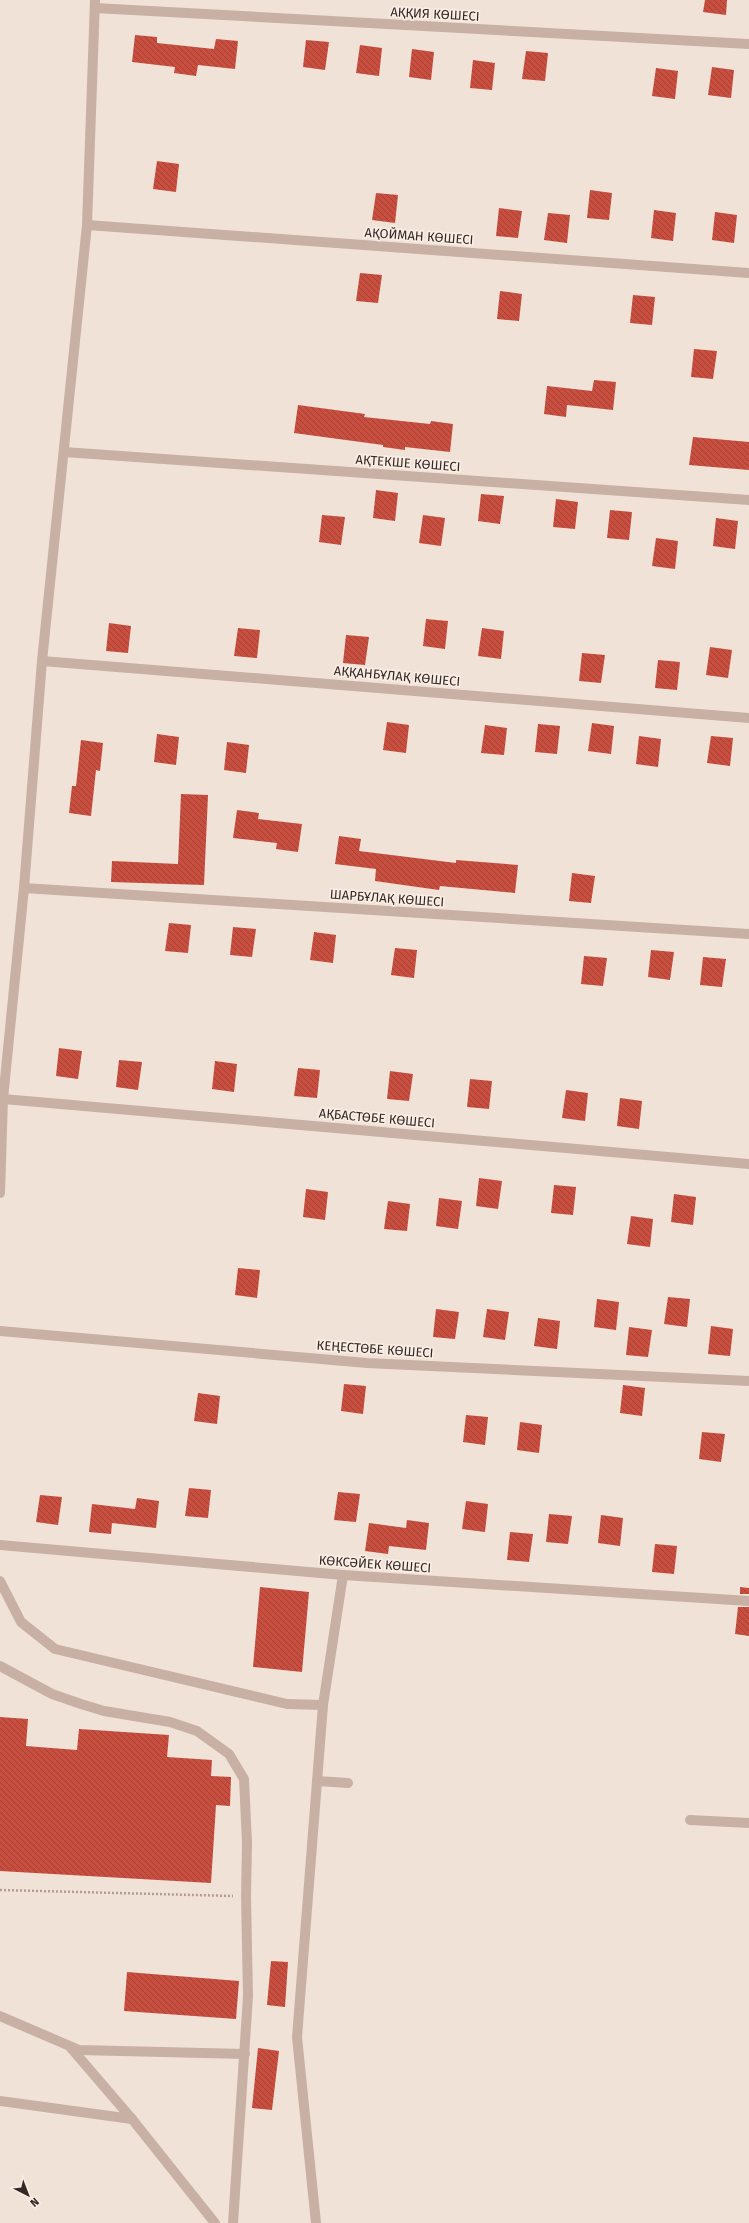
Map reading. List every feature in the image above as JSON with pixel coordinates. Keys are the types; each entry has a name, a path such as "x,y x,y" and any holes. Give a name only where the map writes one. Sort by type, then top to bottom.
{"street":[{"name":"АҚҚИЯ КӨШЕСІ","path":"95,4 749,44"},
{"path":"0,1192 3,1099 24,888 42,661 87,225 95,4"},
{"name":"АҚОЙМАН КӨШЕСІ","path":"87,225 749,273"},
{"name":"АҚТЕКШЕ КӨШЕСІ","path":"64,452 749,500"},
{"name":"АҚҚАНБҰЛАҚ КӨШЕСІ","path":"42,661 749,718"},
{"name":"ШАРБҰЛАҚ КӨШЕСІ","path":"24,888 749,934"},
{"name":"АҚБАСТӨБЕ КӨШЕСІ","path":"3,1099 749,1164"},
{"name":"КЕҢЕСТӨБЕ КӨШЕСІ","path":"0,1331 367,1363 749,1381"},
{"name":"КӨКСӘЙЕК КӨШЕСІ","path":"0,1545 343,1575 749,1601"},
{"path":"316,2223 296,2037 323,1705 343,1575"},
{"path":"0,1580 20,1622 55,1649 287,1704 323,1705"},
{"path":"0,1666 52,1694 81,1704 104,1711 170,1722 197,1731 229,1754 244,1779 247,1843 246,1896 248,1988 234,2223"},
{"path":"316,1781 348,1783"},
{"path":"690,1820 749,1823"},
{"path":"0,2016 71,2048 93,2051 245,2054"},
{"path":"71,2048 132,2119 215,2223"},
{"path":"0,2101 132,2119"}],"path":[{"path":"0,1890 246,1896"}],"building":[{"path":"705,0 727,0 726,15 703,12"},
{"path":"135,35 157,37 157,43 214,49 216,39 238,41 235,69 198,65 196,76 174,73 175,67 132,62"},
{"path":"306,40 329,42 325,70 303,67"},
{"path":"360,45 382,48 379,76 356,73"},
{"path":"412,49 434,52 431,80 409,77"},
{"path":"526,51 548,53 545,81 522,79"},
{"path":"473,60 495,63 492,90 470,88"},
{"path":"712,67 734,70 731,98 708,95"},
{"path":"656,68 678,71 675,99 652,96"},
{"path":"157,161 179,164 176,192 153,189"},
{"path":"590,190 612,193 609,220 587,218"},
{"path":"376,193 398,195 395,223 372,220"},
{"path":"499,208 522,211 518,238 496,236"},
{"path":"654,210 676,213 673,241 651,238"},
{"path":"715,212 737,215 734,243 712,240"},
{"path":"548,213 570,215 567,243 544,240"},
{"path":"360,273 382,275 378,303 356,301"},
{"path":"500,291 522,294 519,321 497,319"},
{"path":"633,295 655,297 652,325 630,323"},
{"path":"694,349 717,351 713,379 691,377"},
{"path":"594,380 616,382 613,410 567,405 566,417 544,414 547,386 592,391"},
{"path":"298,405 365,414 364,417 430,424 431,421 453,424 450,452 405,447 405,450 383,447 383,445 294,433"},
{"path":"693,437 749,442 749,470 689,465"},
{"path":"376,490 398,493 395,521 373,518"},
{"path":"481,494 504,496 500,524 478,521"},
{"path":"556,499 578,502 575,529 553,527"},
{"path":"610,510 632,512 629,540 607,538"},
{"path":"322,515 345,517 341,545 319,542"},
{"path":"423,515 445,518 441,546 419,543"},
{"path":"716,518 738,521 735,549 713,546"},
{"path":"656,538 678,541 675,569 652,566"},
{"path":"426,619 448,621 445,649 423,646"},
{"path":"109,623 131,626 128,653 106,651"},
{"path":"238,628 260,630 257,658 234,656"},
{"path":"482,628 504,631 501,659 478,656"},
{"path":"346,635 369,637 365,665 343,663"},
{"path":"710,647 732,650 728,678 706,675"},
{"path":"582,653 605,655 601,683 579,681"},
{"path":"658,660 680,662 677,690 655,688"},
{"path":"387,722 409,725 406,753 383,750"},
{"path":"592,723 614,726 611,754 588,751"},
{"path":"538,724 560,726 557,754 535,752"},
{"path":"485,725 507,728 504,755 481,753"},
{"path":"157,734 179,737 176,765 154,762"},
{"path":"639,736 661,739 658,767 636,764"},
{"path":"711,736 733,738 730,766 707,763"},
{"path":"81,740 103,743 100,771 96,770 91,816 69,813 72,786 76,786"},
{"path":"227,742 249,745 246,773 224,770"},
{"path":"181,794 208,795 204,885 111,882 112,861 178,864"},
{"path":"237,810 259,813 258,819 302,824 298,852 276,849 277,843 233,838"},
{"path":"339,836 361,839 359,851 456,863 456,860 518,865 515,893 440,886 439,890 375,881 376,869 335,864"},
{"path":"572,873 595,876 591,903 569,901"},
{"path":"169,923 191,925 188,953 165,951"},
{"path":"233,927 256,929 252,957 230,955"},
{"path":"314,932 336,935 333,963 310,960"},
{"path":"395,948 417,950 414,978 391,975"},
{"path":"651,950 674,952 670,980 648,977"},
{"path":"584,956 607,958 603,986 581,984"},
{"path":"703,957 726,959 722,987 700,985"},
{"path":"59,1048 82,1051 78,1079 56,1076"},
{"path":"119,1060 142,1062 138,1090 116,1087"},
{"path":"215,1061 237,1064 234,1092 212,1089"},
{"path":"298,1068 320,1070 317,1098 294,1096"},
{"path":"390,1071 413,1074 409,1101 387,1099"},
{"path":"470,1079 492,1081 489,1109 467,1107"},
{"path":"566,1090 588,1093 585,1121 562,1118"},
{"path":"620,1098 642,1101 639,1129 617,1126"},
{"path":"479,1178 502,1181 498,1209 476,1206"},
{"path":"554,1185 576,1187 573,1215 551,1213"},
{"path":"306,1189 328,1192 325,1220 303,1217"},
{"path":"674,1194 696,1197 693,1225 671,1222"},
{"path":"439,1198 462,1201 458,1229 436,1226"},
{"path":"388,1201 410,1204 407,1231 384,1229"},
{"path":"631,1216 653,1219 650,1247 627,1244"},
{"path":"238,1268 260,1270 257,1298 235,1295"},
{"path":"668,1297 690,1299 687,1327 664,1324"},
{"path":"597,1299 619,1302 616,1330 594,1327"},
{"path":"436,1309 459,1312 455,1339 433,1337"},
{"path":"487,1309 509,1312 505,1340 483,1337"},
{"path":"538,1318 560,1321 557,1349 534,1346"},
{"path":"711,1326 733,1329 730,1356 708,1354"},
{"path":"629,1327 652,1330 648,1357 626,1355"},
{"path":"344,1384 366,1386 363,1414 341,1411"},
{"path":"623,1385 645,1388 642,1416 620,1413"},
{"path":"198,1393 220,1396 217,1424 194,1421"},
{"path":"466,1415 488,1417 485,1445 463,1442"},
{"path":"520,1422 542,1425 539,1453 517,1450"},
{"path":"702,1432 725,1434 721,1462 699,1459"},
{"path":"189,1488 211,1490 208,1518 185,1516"},
{"path":"338,1492 360,1494 356,1522 334,1520"},
{"path":"40,1495 62,1497 58,1525 36,1522"},
{"path":"137,1498 159,1501 156,1528 112,1523 111,1534 89,1532 92,1504 135,1509"},
{"path":"466,1501 488,1504 485,1532 462,1529"},
{"path":"549,1514 572,1516 568,1544 546,1542"},
{"path":"601,1515 623,1518 620,1546 598,1543"},
{"path":"407,1520 429,1523 426,1550 389,1546 388,1554 365,1551 369,1523 406,1528"},
{"path":"510,1532 533,1534 529,1562 507,1560"},
{"path":"655,1544 677,1546 674,1574 652,1572"},
{"path":"260,1587 309,1592 302,1672 253,1667"},
{"path":"740,1587 749,1588 749,1594 740,1594"},
{"path":"738,1607 749,1607 749,1636 735,1634"},
{"path":"0,1717 28,1719 26,1746 77,1750 79,1729 169,1735 167,1757 212,1760 211,1776 231,1777 230,1806 216,1805 211,1883 0,1871"},
{"path":"271,1961 288,1962 285,2007 267,2005"},
{"path":"127,1972 239,1981 236,2019 124,2011"},
{"path":"258,2048 279,2051 272,2110 252,2108"}]}
